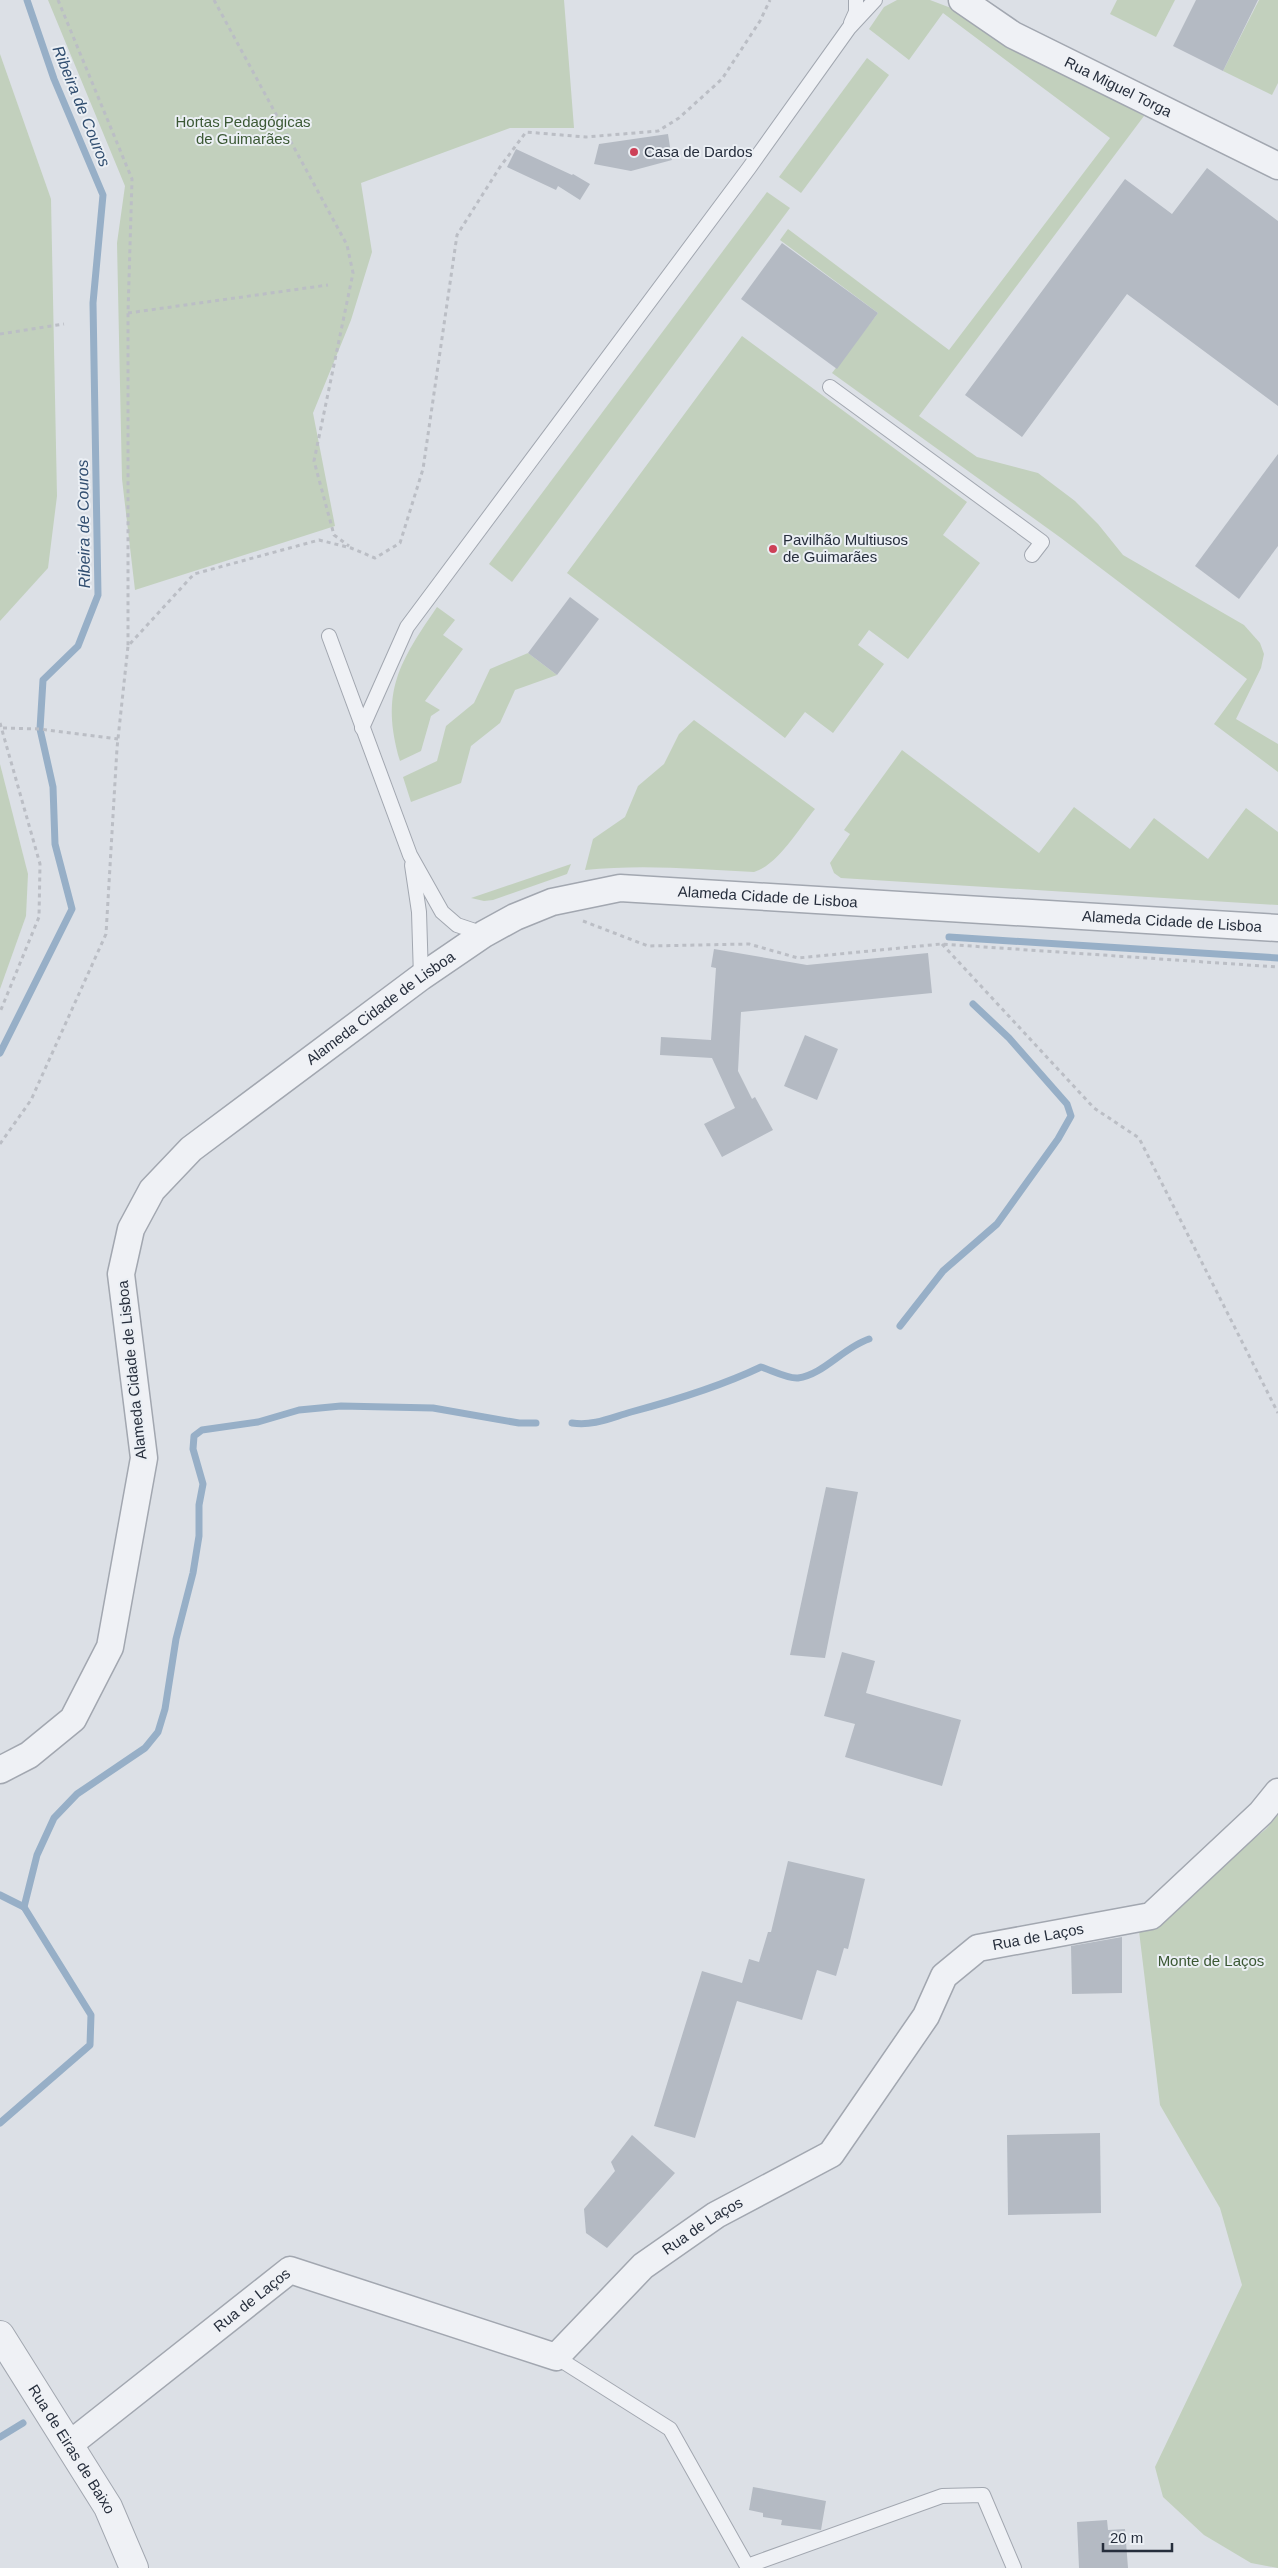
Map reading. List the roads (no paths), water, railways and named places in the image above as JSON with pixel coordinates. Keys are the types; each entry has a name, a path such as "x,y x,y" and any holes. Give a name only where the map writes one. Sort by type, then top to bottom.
{"street":[{"name":"Rua Miguel Torga","path":"962,0 1013,35 1278,166"},
{"name":"Alameda Cidade de Lisboa","path":"0,1770 29,1754 73,1719 110,1647 144,1458 121,1274 131,1229 152,1190 191,1149 421,977 484,934 515,917 552,902 620,888 654,888 1278,928"},
{"name":"Rua de Laços","path":"70,2444 290,2270 556,2357 643,2266 716,2215 831,2154 926,2016 944,1976 978,1948 1151,1916 1261,1813 1278,1792"},
{"name":"Rua de Eiras de Baixo","path":"0,2335 108,2507 134,2568"}],"lane":[{"path":"849,28 856,12 856,0"},
{"path":"362,728 407,627 748,168 849,28 876,0"},
{"path":"830,387 1042,542 1032,555"},
{"path":"329,636 410,855 442,912 457,925 484,934"},
{"path":"410,855 419,912 421,977"},
{"path":"556,2357 670,2429 747,2566 942,2496 983,2495 1014,2568"}],"waterway":[{"name":"Ribeira de Couros","path":"0,1053 72,909 55,844 53,787 40,729 43,680 78,646 98,595 93,303 103,195 54,79 27,0"},
{"path":"949,937 1278,958"},
{"path":"900,1326 943,1271 997,1224 1058,1139 1071,1116 1067,1104 1009,1038 973,1004"},
{"path":"572,1423 580,1424 602,1421 664,1403 713,1387 761,1367 789,1377 807,1376 869,1339"},
{"path":"24,1907 37,1855 54,1818 77,1794 145,1748 158,1732 165,1709 176,1639 193,1573 199,1536 199,1505 203,1484 193,1449 194,1436 202,1430 258,1422 299,1410 341,1406 433,1408 519,1423 536,1423"},
{"name":"Ribeira de Couros","path":"0,1895 24,1907 91,2015 90,2045 0,2123"},
{"path":"0,2437 23,2423"}],"place":[{"name":"Casa de Dardos","path":"634,152"},
{"name":"Pavilhão Multiusos de Guimarães","path":"773,549"}],"park label":[{"name":"Hortas Pedagógicas de Guimarães","path":"243,130"},
{"name":"Monte de Laços","path":"1211,1961"}]}
